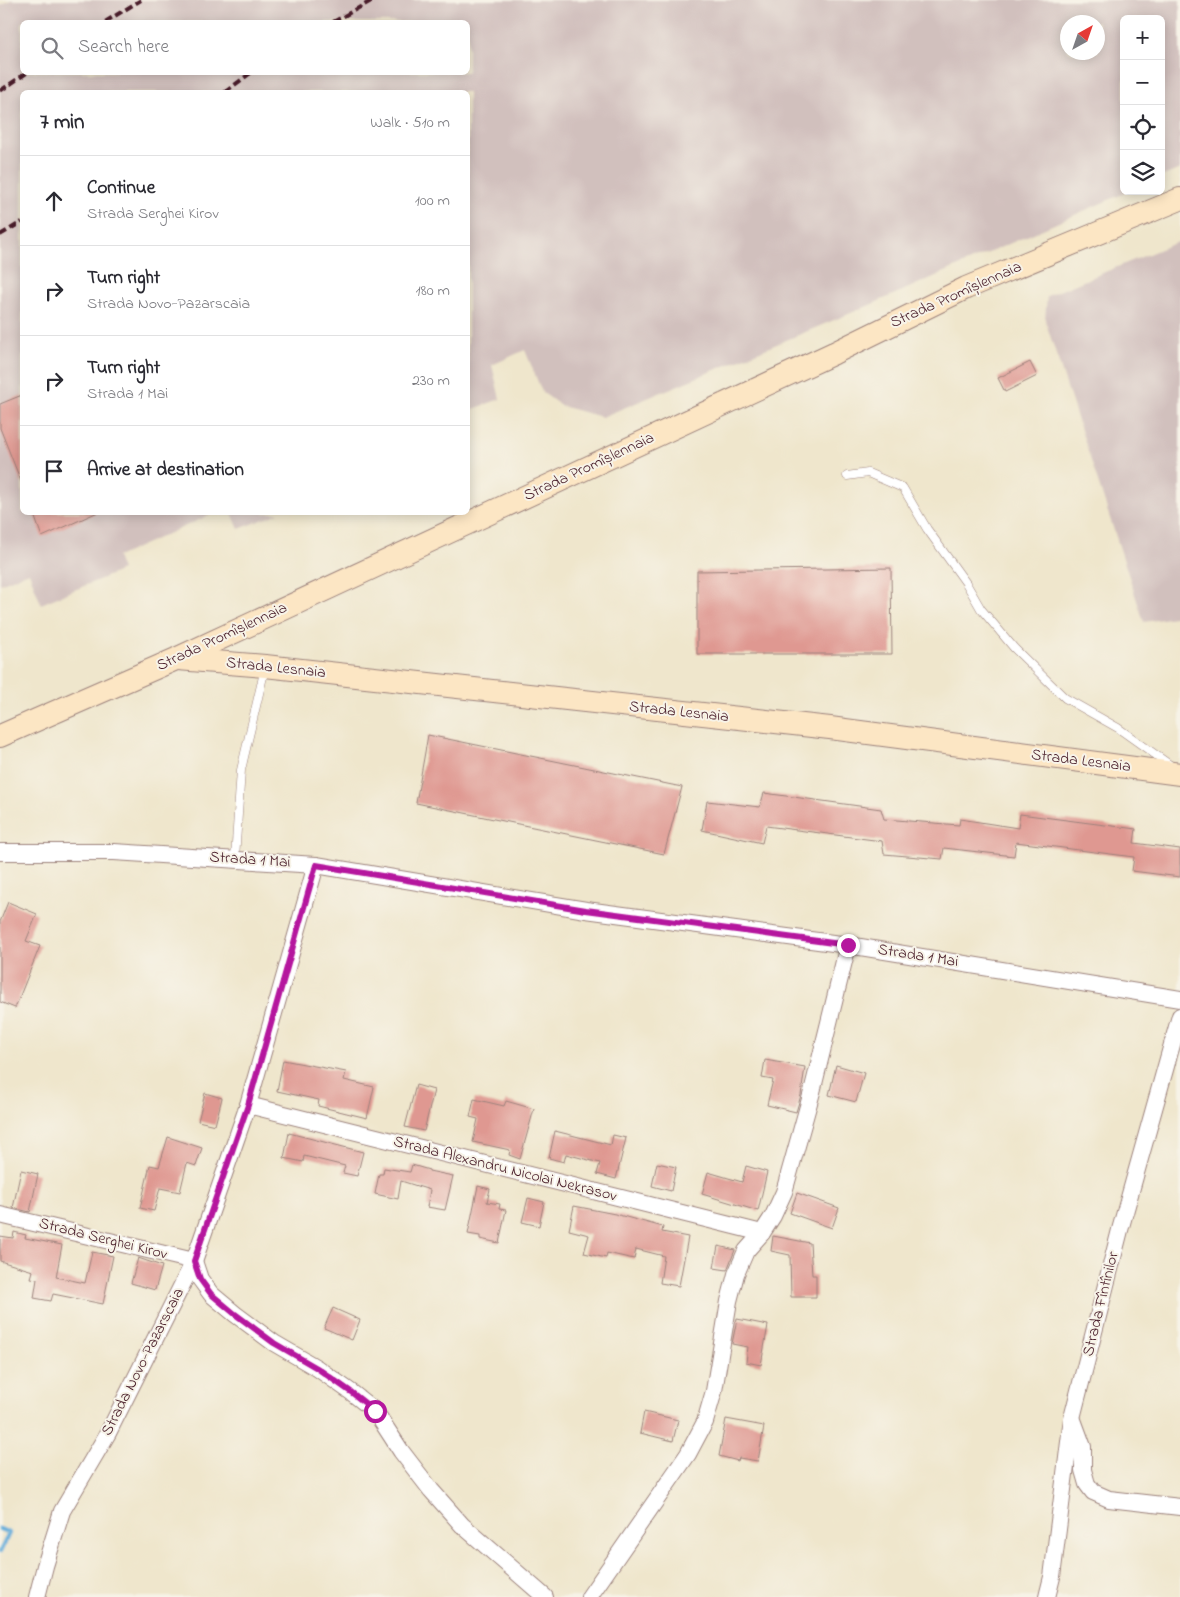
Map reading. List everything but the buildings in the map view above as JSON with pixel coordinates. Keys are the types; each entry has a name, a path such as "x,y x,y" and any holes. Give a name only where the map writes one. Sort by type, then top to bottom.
{"street":[{"name":"Strada Promîșlennaia","path":"0,736 176,659 825,357 966,288 1180,199"},
{"name":"Strada Lesnaia","path":"176,659 265,666 830,728 1180,773"},
{"name":"Strada 1 Mai","path":"0,852 114,852 235,858 316,865 586,910 848,945 1180,999"},
{"name":"Strada Novo-Pazarscaia","path":"39,1597 45,1566 62,1511 108,1433 194,1261 248,1105 316,865"},
{"path":"590,1597 688,1454 705,1422 714,1391 729,1301 736,1274 746,1251 762,1233 773,1216 784,1192 812,1092 848,945"},
{"name":"Strada Fîntînilor","path":"1047,1597 1052,1576 1072,1418 1120,1230 1180,1016"},
{"name":"Strada Alexandru Nicolai Nekrasov","path":"248,1105 762,1233"},
{"name":"Strada Serghei Kirov","path":"0,1215 194,1261"},
{"path":"194,1261 200,1279 211,1294 235,1314 274,1343 317,1368 375,1411 401,1452 462,1525 545,1597"},
{"path":"1072,1418 1083,1447 1083,1470 1087,1484 1093,1492 1109,1499 1180,1507"}],"lane":[{"path":"847,476 868,473 903,488 927,529 966,583 980,609 1014,648 1065,698 1118,728 1180,773"},
{"path":"235,858 241,770 265,666"}],"shaded area":[{"path":"11,0 1180,0 1180,169 1165,175 1165,15 1120,15 1120,195 870,305 602,417 561,406 542,392 525,350 492,365 500,399 470,410 470,90 20,90 20,515 210,515 117,557 122,570 41,604 29,572 0,584 0,6"},
{"path":"1180,241 1180,616 1144,622 1045,320 1047,296"},
{"path":"233,515 274,515 239,529"}],"waterway":[{"path":"0,1529 9,1533 0,1552"}],"railway":[{"path":"108,20 141,0"},
{"path":"337,20 373,0"},
{"path":"0,91 24,75"},
{"path":"228,90 248,75"},
{"path":"0,235 20,223"}],"route":[{"path":"375,1411 317,1368 274,1343 235,1314 211,1294 200,1279 194,1261 248,1105 316,865 586,910 848,945"}]}
